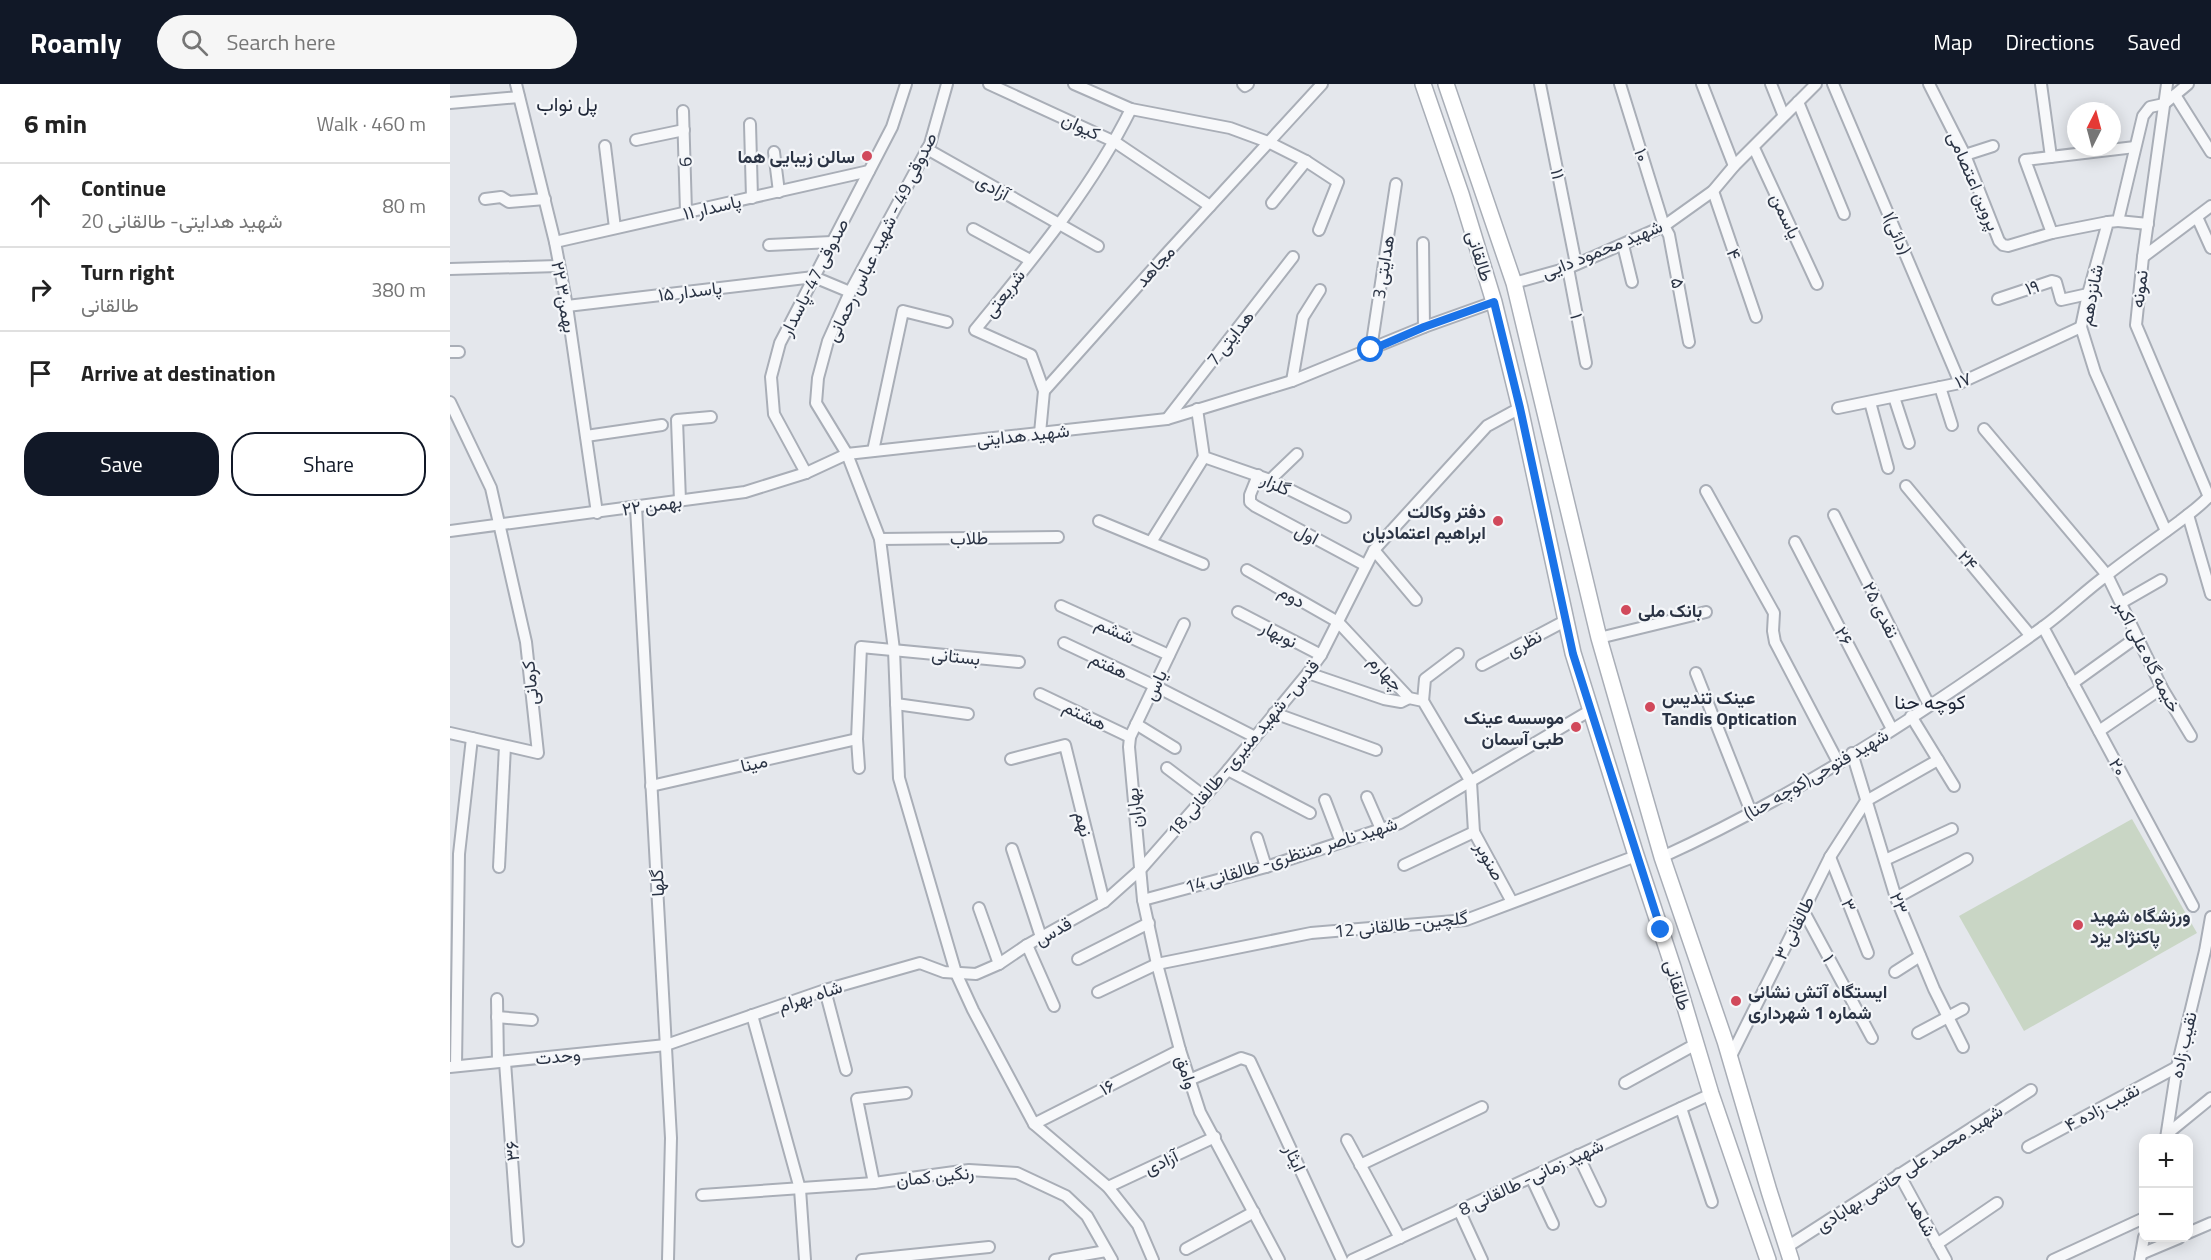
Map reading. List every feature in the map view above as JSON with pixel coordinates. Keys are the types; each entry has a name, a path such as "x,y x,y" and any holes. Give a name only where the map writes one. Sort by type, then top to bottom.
{"main road":[{"name":"طالقانی","path":"1423,84 1461,194 1494,302 1520,408 1565,621 1591,711 1711,1094 1768,1260"},
{"name":"طالقانی","path":"1446,84 1514,283 1599,638 1662,857 1730,1058 1789,1254"}],"street":[{"name":"صدوقی 47-پاسدار","path":"806,473 774,414 771,377 780,343 819,278 832,242 892,126 906,84"},
{"name":"صدوقی 49 - شهید عباس رحمانی","path":"947,84 927,149 847,290 828,341 818,378 816,403 847,454 880,539 894,650 899,778 956,973 973,1010 1034,1124"},
{"name":"کیوان","path":"989,84 1115,142 1131,109 1076,84"},
{"name":"مجاهد","path":"1044,391 1322,84"},
{"name":"۱۱","path":"1540,84 1572,266"},
{"name":"۱۰","path":"1620,84 1664,226"},
{"path":"1702,84 1734,166"},
{"path":"1771,84 1783,114"},
{"name":"شهید محمود دایی","path":"1514,283 1572,266 1664,226 1713,191 1783,114 1816,84"},
{"name":"۱(دائی)","path":"1833,84 1960,383"},
{"name":"پروین اعتصامی","path":"1929,84 1965,155 2003,245 2008,246 2052,233 2113,221 2148,224"},
{"path":"2041,84 2051,157"},
{"name":"نمونه","path":"2167,84 2136,325 2210,496"},
{"path":"2164,104 2188,84"},
{"path":"450,103 520,88"},
{"name":"۲۲ بهمن۳","path":"520,88 567,306 597,513"},
{"path":"2175,95 2211,152"},
{"path":"1798,102 1844,214"},
{"name":"شانزدهم","path":"2164,104 2150,107 2143,116 2136,147 2088,294 2081,327 2095,372 2166,531"},
{"path":"1131,109 1230,128 1268,142 1306,161 1338,182 1320,230"},
{"name":"6","path":"683,111 686,212"},
{"path":"750,124 752,198"},
{"path":"636,140 684,130"},
{"path":"1115,142 1210,206"},
{"name":"شریعتی","path":"1040,433 1044,391 1031,355 975,330 1060,224 1115,142"},
{"path":"605,146 615,228"},
{"path":"1965,155 1993,146"},
{"path":"2052,233 2025,160 2136,147"},
{"name":"یاسمن","path":"1754,148 1817,284"},
{"name":"آزادی","path":"927,149 1098,246"},
{"path":"774,152 779,192"},
{"path":"1272,203 1306,161"},
{"name":"پاسدار ۱۱","path":"555,242 869,171"},
{"name":"هدایتی 3","path":"1371,350 1396,184"},
{"name":"۴","path":"1713,191 1756,317"},
{"path":"485,199 501,197 509,202 545,199"},
{"path":"2143,257 2211,206"},
{"path":"2197,217 2211,248"},
{"name":"۵","path":"1664,226 1671,246 1689,342"},
{"path":"973,229 1029,260"},
{"path":"769,245 832,242"},
{"path":"1423,243 1424,327"},
{"path":"1623,245 1632,282"},
{"name":"هدایتی 7","path":"1167,419 1293,257"},
{"path":"451,267 558,266"},
{"name":"۱","path":"1572,266 1586,363"},
{"path":"819,278 847,290"},
{"name":"پاسدار ۱۵","path":"567,306 819,278"},
{"name":"۱۹","path":"1998,299 2052,281 2056,282 2061,300 2088,294"},
{"path":"1292,381 1303,317 1320,290"},
{"name":"شهید هدایتی","path":"847,454 1167,419 1292,381 1424,327 1494,302"},
{"path":"873,451 903,310 947,322"},
{"name":"۱۷","path":"1838,408 1960,383 2081,327"},
{"path":"1940,387 1952,425"},
{"path":"1894,397 1909,443"},
{"path":"450,402 491,489 499,525"},
{"path":"1870,402 1888,468"},
{"name":"قدس- شهید منیری- طالقانی 18","path":"1141,869 1228,770 1308,673 1321,655 1374,550 1486,426 1520,408"},
{"path":"1151,542 1204,458 1197,410"},
{"path":"681,501 676,420 711,417"},
{"path":"586,436 662,425"},
{"path":"1984,429 2107,575"},
{"name":"۲۲ بهمن","path":"450,531 745,492 806,473 847,454"},
{"path":"1270,480 1297,454"},
{"name":"گلزار","path":"1204,458 1270,480 1345,517"},
{"name":"اول","path":"1258,475 1250,495 1254,506 1365,565"},
{"name":"۲۴","path":"1906,486 2030,635"},
{"path":"1706,490 1774,613 1775,642 1838,762"},
{"name":"(کوچه حنا)شهید فتوحی","path":"1662,857 1702,839 1751,812 1838,762 1929,705 2043,627 2210,496"},
{"name":"گلها","path":"636,507 671,1138 668,1260"},
{"name":"۲۵ نقدی","path":"1834,515 1929,705"},
{"path":"2188,515 2210,581 2211,594"},
{"path":"1099,521 1203,564"},
{"name":"کرمانی","path":"450,733 538,753 526,642 499,525"},
{"name":"طلاب","path":"880,539 1058,537"},
{"name":"۲۶","path":"1795,542 1892,729"},
{"path":"1374,550 1416,600"},
{"name":"دوم","path":"1247,570 1338,622"},
{"name":"خیمه گاه علی اکبر","path":"2107,575 2162,688 2191,736"},
{"path":"2121,603 2161,580"},
{"name":"ششم","path":"1061,606 1169,655"},
{"name":"نوبهار","path":"1238,612 1321,655"},
{"path":"1599,638 1706,612"},
{"name":"نظری","path":"1482,664 1565,621"},
{"name":"چهارم","path":"1338,622 1408,698 1423,701 1471,782"},
{"name":"یاس","path":"1129,742 1184,624"},
{"name":"۲۰","path":"2043,627 2193,906"},
{"path":"2073,683 2138,637"},
{"name":"هفتم","path":"1064,643 1255,737"},
{"path":"859,768 856,739 861,647 894,650"},
{"name":"بستانی","path":"894,650 1018,662"},
{"path":"1423,701 1425,679 1458,654"},
{"path":"1308,673 1384,699 1401,702 1408,698"},
{"path":"1696,673 1751,812"},
{"path":"2099,731 2162,688"},
{"name":"هشتم","path":"1040,694 1129,742"},
{"path":"896,704 968,714"},
{"name":"شهید ناصر منتظری- طالقانی 14","path":"1143,900 1266,867 1400,823 1591,711"},
{"path":"1274,713 1376,750"},
{"path":"1911,716 1954,786"},
{"path":"1136,724 1175,748"},
{"path":"453,1067 459,854 472,738"},
{"name":"مینا","path":"651,786 856,739"},
{"name":"بهاران","path":"1129,742 1130,776 1141,869"},
{"name":"نهم","path":"1011,759 1065,745 1104,902"},
{"path":"499,867 505,746"},
{"name":"۲۳","path":"1852,753 1896,898 1920,956 1963,1047"},
{"path":"1866,801 1938,760"},
{"path":"1167,768 1204,796"},
{"path":"1228,770 1310,813"},
{"name":"صنوبر","path":"1471,782 1474,832 1512,902"},
{"path":"1367,797 1381,829"},
{"path":"1325,800 1341,842"},
{"name":"طالقانی ۳","path":"1730,1058 1830,857 1866,801"},
{"path":"1885,860 1952,829"},
{"path":"1404,865 1474,832"},
{"path":"1257,838 1266,867"},
{"path":"1012,849 1041,937"},
{"name":"گلچین- طالقانی 12","path":"1098,992 1157,964 1311,933 1466,920 1636,855"},
{"name":"۳","path":"1830,857 1868,953"},
{"path":"1896,898 1967,860"},
{"name":"قدس","path":"956,973 976,974 999,964 1027,945 1104,902 1141,869"},
{"name":"وامق","path":"1141,869 1143,900 1157,964 1180,1050 1200,1112 1279,1260"},
{"path":"979,908 999,964"},
{"name":"۱","path":"1803,910 1872,1038"},
{"name":"نقیب زاده","path":"2166,1134 2177,1067 2205,951 2211,916"},
{"path":"1078,959 1149,923"},
{"path":"1027,945 1054,1006"},
{"path":"1895,972 1920,956"},
{"name":"شاه بهرام","path":"666,1045 825,990 920,963 944,972 956,973"},
{"path":"825,990 846,1070"},
{"name":"۳۶","path":"497,999 518,1241"},
{"path":"1918,1033 1963,1009"},
{"path":"752,1015 800,1189 805,1260"},
{"path":"497,1017 532,1020"},
{"path":"1625,1083 1696,1044"},
{"name":"وحدت","path":"453,1067 666,1045"},
{"name":"۱۶","path":"1034,1124 1180,1050"},
{"name":"ایثار","path":"1189,1080 1241,1058 1250,1061 1342,1260"},
{"name":"نقیب زاده ۴","path":"2028,1147 2177,1067"},
{"name":"شهید محمد علی حاتمی بهابادی","path":"1789,1254 1899,1174 2031,1090"},
{"path":"873,1183 857,1099 906,1093"},
{"name":"شهید زمانی- طالقانی 8","path":"1352,1260 1711,1094"},
{"path":"2168,1134 2211,1098"},
{"path":"1360,1165 1482,1107"},
{"path":"1681,1108 1712,1202"},
{"path":"1034,1124 1108,1187 1138,1225 1153,1260"},
{"name":"آزادی","path":"1108,1187 1215,1137"},
{"path":"1347,1140 1400,1238"},
{"path":"1578,1155 1600,1201"},
{"name":"رنگین کمان","path":"702,1195 873,1183 969,1170 1017,1173 1065,1196 1087,1216 1109,1255"},
{"name":"شاهد","path":"1899,1174 1946,1260"},
{"path":"1531,1177 1553,1224"},
{"path":"1937,1244 1997,1203"},
{"path":"1459,1210 1482,1260"},
{"path":"1186,1249 1254,1212"},
{"path":"2053,1260 2139,1220"},
{"path":"2193,1231 2211,1223"},
{"path":"2141,1257 2143,1242"},
{"path":"2141,1257 2171,1242"},
{"path":"862,1260 989,1247"},
{"path":"1055,1260 1109,1255"}],"green space":[{"name":"ورزشگاه شهید پاکنژاد یزد","path":"2132,819 2197,933 2024,1031 1959,916"}],"place":[{"name":"سالن زیبایی هما","path":"867,156"},
{"name":"دفتر وکالت ابراهیم اعتمادیان","path":"1498,521"},
{"name":"بانک ملی","path":"1626,610"},
{"name":"عینک تندیس Tandis Optication","path":"1650,707"},
{"name":"موسسه عینک طبی آسمان","path":"1576,727"},
{"name":"ورزشگاه شهید پاکنژاد یزد","path":"2078,925"},
{"name":"ایستگاه آتش نشانی شماره 1 شهرداری","path":"1736,1001"}],"district":[{"name":"پل نواب","path":"567,103"},
{"name":"کوچه حنا","path":"1930,701"}],"route":[{"path":"1371,350 1424,327 1494,302 1520,408 1573,654 1661,930"}]}
